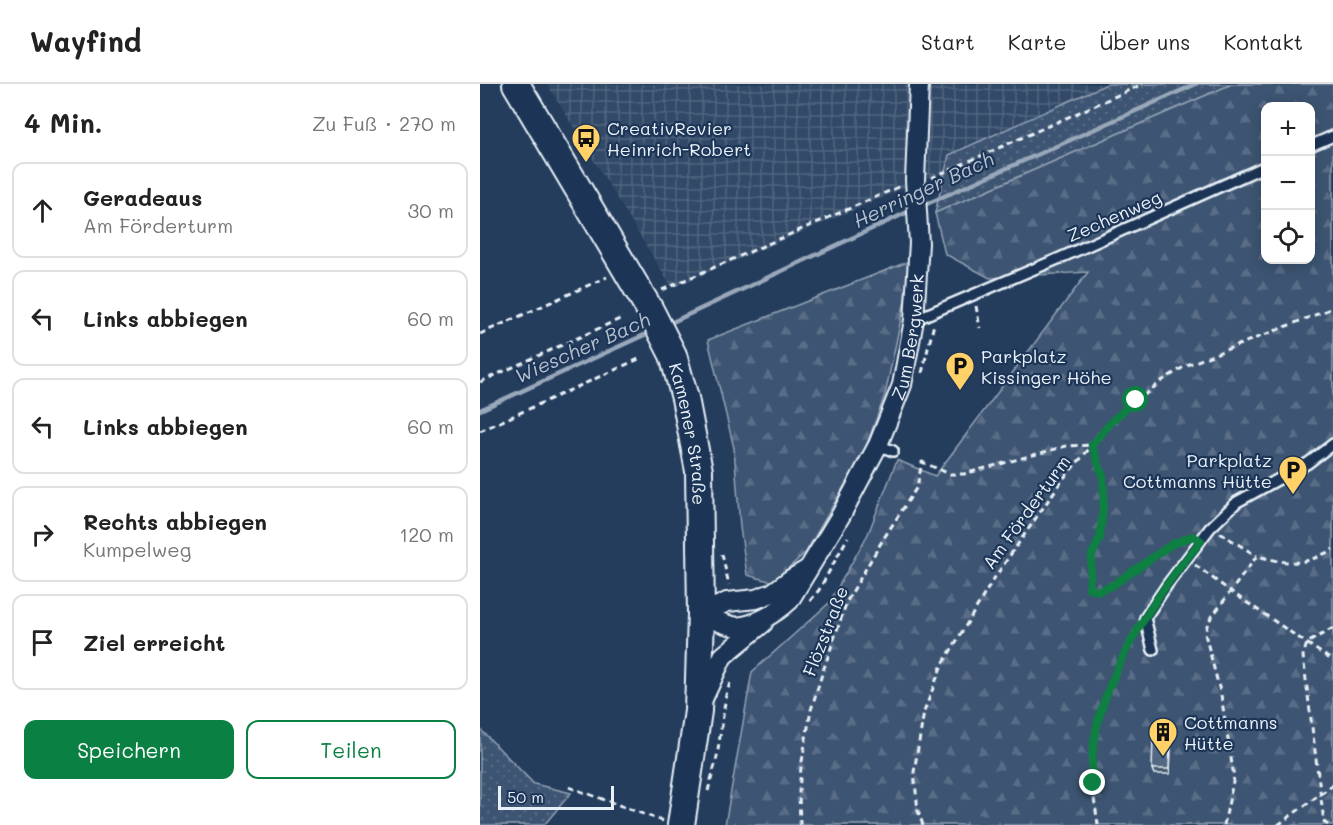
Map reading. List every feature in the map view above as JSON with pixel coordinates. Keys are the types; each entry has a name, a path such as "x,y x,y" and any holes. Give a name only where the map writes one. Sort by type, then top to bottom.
{"main road":[{"name":"Kamener Straße","path":"516,84 626,268 655,301 685,398 699,471 701,614 698,711 681,825"}],"street":[{"name":"Zum Bergwerk","path":"698,711 723,656 789,602 841,515 885,448 902,385 914,320 919,243 916,182 919,84"},
{"name":"Zum Bergwerk","path":"701,614 727,602 756,599 772,593 808,569"},
{"name":"Zum Bergwerk","path":"701,614 735,627 748,625 778,611"}],"lane":[{"path":"1315,144 1333,136"},
{"name":"Zechenweg","path":"914,320 1261,168"},
{"path":"1154,650 1145,618 1186,558 1210,528 1237,502 1308,463 1333,444"}],"path":[{"path":"655,301 916,182 1143,84"},
{"path":"480,334 626,268"},
{"path":"975,295 980,328"},
{"name":"Am Förderturm","path":"924,825 918,811 914,772 924,712 940,667 993,580 1047,502 1092,445 1114,419 1136,400 1187,365 1333,308"},
{"path":"480,382 622,318"},
{"path":"480,431 641,358"},
{"path":"1092,445 1103,476 1104,495 1100,538 1092,555 1089,588 1098,591 1113,585 1172,544 1193,536 1201,541"},
{"name":"Flözstraße","path":"800,825 801,767 811,710 822,674 848,601 882,541 917,487 922,462 950,474 964,474 1066,446 1092,445"},
{"path":"1210,528 1257,556 1286,563 1302,562 1319,557 1333,549"},
{"path":"1224,825 1234,777 1221,695 1205,634 1208,622 1257,556"},
{"path":"1186,558 1333,661"},
{"path":"1098,825 1091,762 1103,707 1122,657 1145,618"},
{"path":"1328,825 1324,822 1303,656 1307,643 1333,628"},
{"path":"708,791 717,757 726,694 733,674"},
{"path":"1278,825 1333,784"},
{"path":"569,788 673,825"}],"shaded area":[{"path":"547,84 1174,84 1005,145 672,288"}],"green space":[{"path":"1107,84 1232,84 935,213 949,155"},
{"path":"1232,84 1333,84 1333,825 725,825 752,672 829,603 868,534 897,460 935,476 1088,272 990,278 945,254 935,213"},
{"path":"910,261 905,300 885,395 864,452 806,552 773,582 747,575 740,527 734,448 708,340"},
{"path":"480,729 534,784 571,793 544,825 480,825"}],"building":[{"name":"Cottmanns Hütte","path":"1153,737 1170,738 1169,769 1152,769"}],"waterway":[{"name":"Herringer Bach","path":"922,206 1196,84"},
{"name":"Herringer Bach","path":"666,325 912,210"},
{"name":"Wiescher Bach","path":"480,410 653,331"}],"place":[{"name":"CreativRevier Heinrich-Robert","path":"586,164"},
{"name":"Parkplatz Kissinger Höhe","path":"960,392"},
{"name":"Parkplatz Cottmanns Hütte","path":"1293,496"},
{"name":"Cottmanns Hütte","path":"1163,758"}],"route":[{"path":"1093,783 1091,762 1103,707 1122,657 1136,631 1167,585 1201,541 1193,536 1172,544 1113,585 1098,591 1089,588 1092,555 1100,538 1104,495 1103,476 1092,445 1114,419 1136,400"}]}
